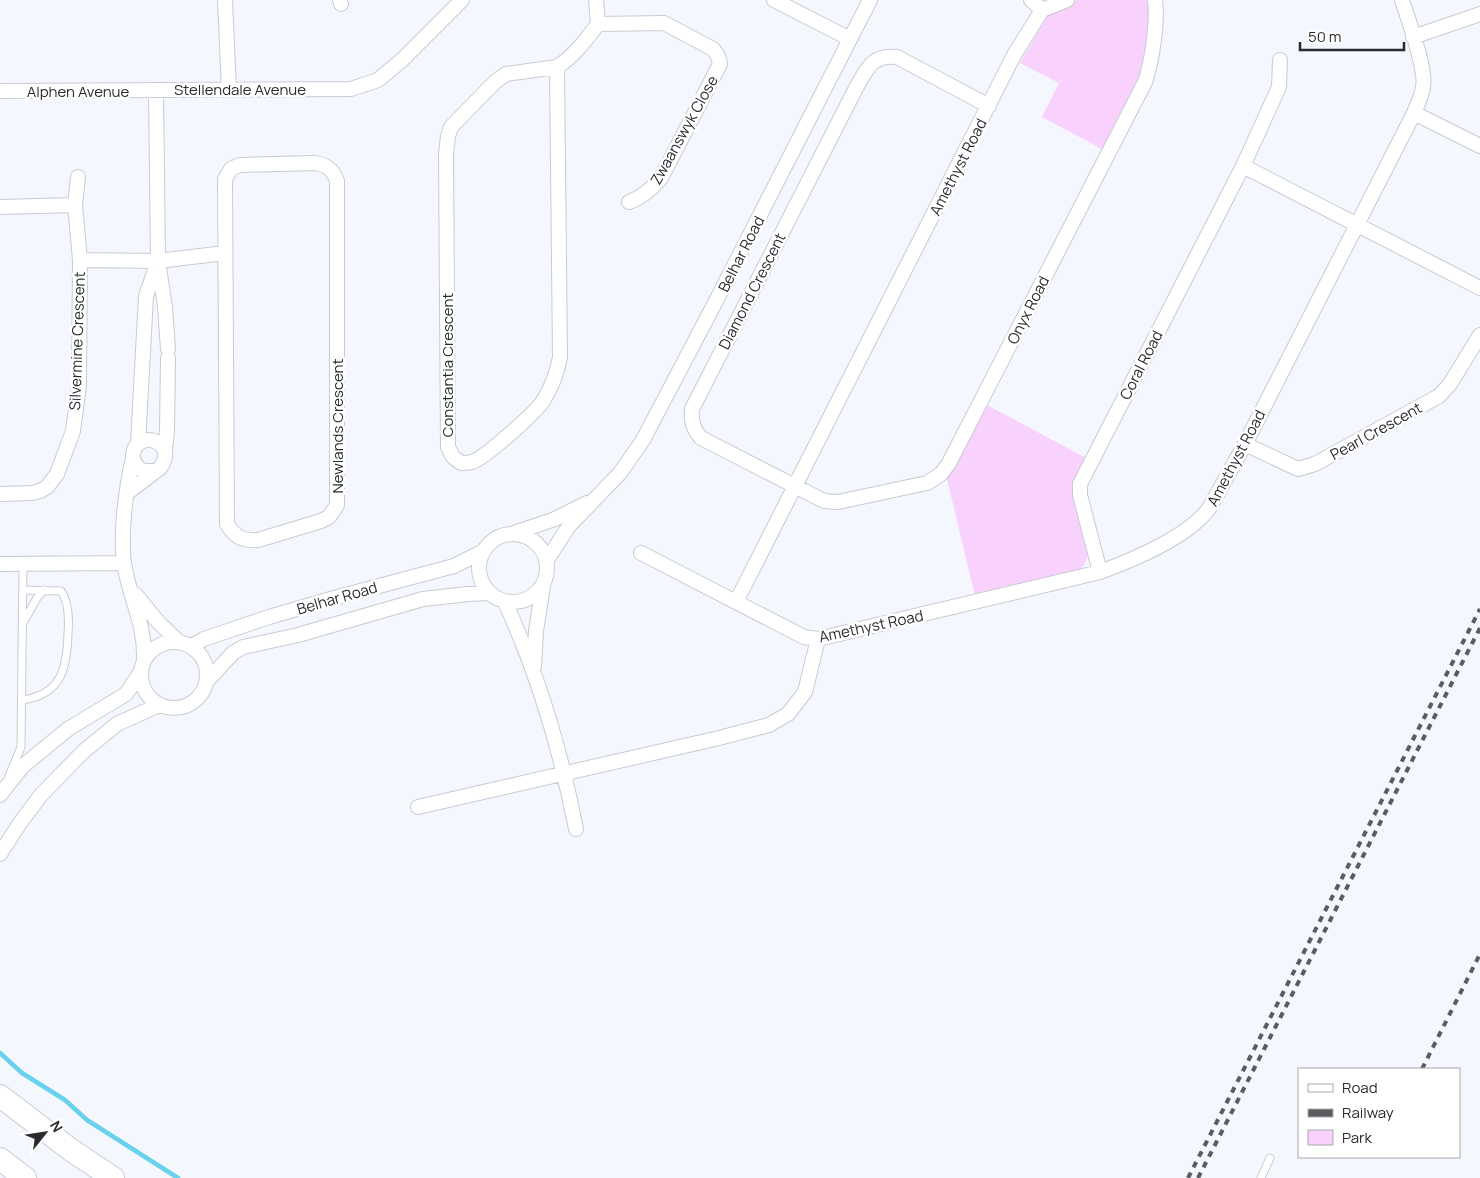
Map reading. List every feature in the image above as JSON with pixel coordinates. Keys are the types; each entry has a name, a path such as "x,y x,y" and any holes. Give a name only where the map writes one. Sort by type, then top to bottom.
{"main road":[{"path":"0,1096 71,1150 113,1178"},
{"path":"0,1159 25,1178"}],"street":[{"path":"225,0 229,90"},
{"name":"Stellendale Avenue","path":"164,450 167,431 168,353 165,308 158,261 156,90 351,88 378,80 402,60 462,0"},
{"path":"557,67 581,47 598,24 596,0"},
{"path":"774,0 850,38"},
{"name":"Belhar Road","path":"547,560 569,526 620,473 643,440 668,396 870,0"},
{"path":"1031,0 1042,10 1067,0"},
{"name":"Onyx Road","path":"795,487 824,501 838,502 927,482 945,470 1145,82 1150,68 1156,12 1155,0"},
{"name":"Amethyst Road","path":"641,553 804,637 818,639 1100,572 1141,554 1189,529 1198,522 1210,507 1245,444 1422,94 1423,72 1402,0"},
{"name":"Amethyst Road","path":"736,602 1014,55 1042,10"},
{"path":"1413,37 1480,14"},
{"name":"Zwaanswyk Close","path":"598,24 664,23 713,49 718,56 720,64 661,178 640,198 629,202"},
{"name":"Amethyst Road","path":"882,56 897,57 988,106"},
{"name":"Diamond Crescent","path":"795,487 701,438 694,429 691,418 692,410 856,88 874,60 882,56"},
{"name":"Coral Road","path":"1100,572 1080,495 1080,484 1243,166 1279,87 1280,60"},
{"name":"Constantia Crescent","path":"557,67 560,357 558,368 542,403 487,454 473,462 460,463 453,457 448,447 446,145 448,136 451,127 495,82 506,74 557,67"},
{"name":"Alphen Avenue","path":"0,91 156,90"},
{"path":"1414,113 1480,146"},
{"name":"Newlands Crescent","path":"315,163 326,165 332,171 337,181 336,505 329,517 321,521 258,540 239,539 232,533 227,524 225,253 225,179 231,169 240,165 315,163"},
{"path":"1243,166 1480,288"},
{"name":"Silvermine Crescent","path":"0,494 32,493 47,487 57,474 73,431 79,386 80,260 75,205 78,177"},
{"path":"0,207 75,205"},
{"path":"158,261 225,253"},
{"name":"Silvermine Crescent","path":"80,260 158,261"},
{"name":"Stellendale Avenue","path":"138,444 146,296 158,261"},
{"name":"Pearl Crescent","path":"1245,444 1298,469 1315,464 1439,396 1450,384 1480,335"},
{"path":"1,792 23,766 68,729 126,694 140,673 144,658 143,632 124,563 124,518 127,493 134,451 138,444 149,439 161,444 166,456 164,463 127,493"},
{"path":"133,458 135,464 144,471 155,471"},
{"name":"Belhar Road","path":"514,533 555,519 597,498"},
{"path":"534,672 536,631 543,586 548,574 547,560 544,552 532,538 514,533 493,540 482,552 479,566 481,581 489,593 504,602 516,603 526,601 536,595 543,586"},
{"name":"Belhar Road","path":"192,646 204,638 278,615 361,590 454,566 482,552"},
{"path":"1,564 124,563"},
{"path":"131,588 158,622 178,641 192,646 201,654 206,665 207,682 204,690 196,700 184,707 171,708 158,705 149,698 143,688 140,673"},
{"name":"Belhar Road","path":"207,682 233,653 244,647 298,635 424,599 489,593"},
{"path":"504,602 520,635 534,672 565,773 576,830"},
{"path":"418,807 769,725 788,714 805,692 818,639"},
{"path":"144,658 153,648 165,642 178,641"},
{"path":"0,854 20,823 42,795 84,751 117,724 158,705"}],"lane":[{"path":"1,792 21,747 23,563"},
{"path":"22,700 31,699 46,692 64,671 68,658 69,626 66,602 61,591 24,590"},
{"path":"23,622 44,590"},
{"path":"1261,1178 1270,1158"}],"green space":[{"path":"1077,0 1150,0 1151,2 1146,58 1142,72 1102,149 1042,117 1059,83 1020,63 1048,15 1057,8"},
{"path":"987,405 1086,458 1075,480 1088,556 1084,565 1076,572 975,596 947,479"}],"waterway":[{"path":"0,1053 22,1073 65,1100 87,1120 178,1178"}],"railway":[{"path":"1188,1178 1480,609"},
{"path":"1198,1178 1480,628"},
{"path":"1423,1068 1480,954"}]}
